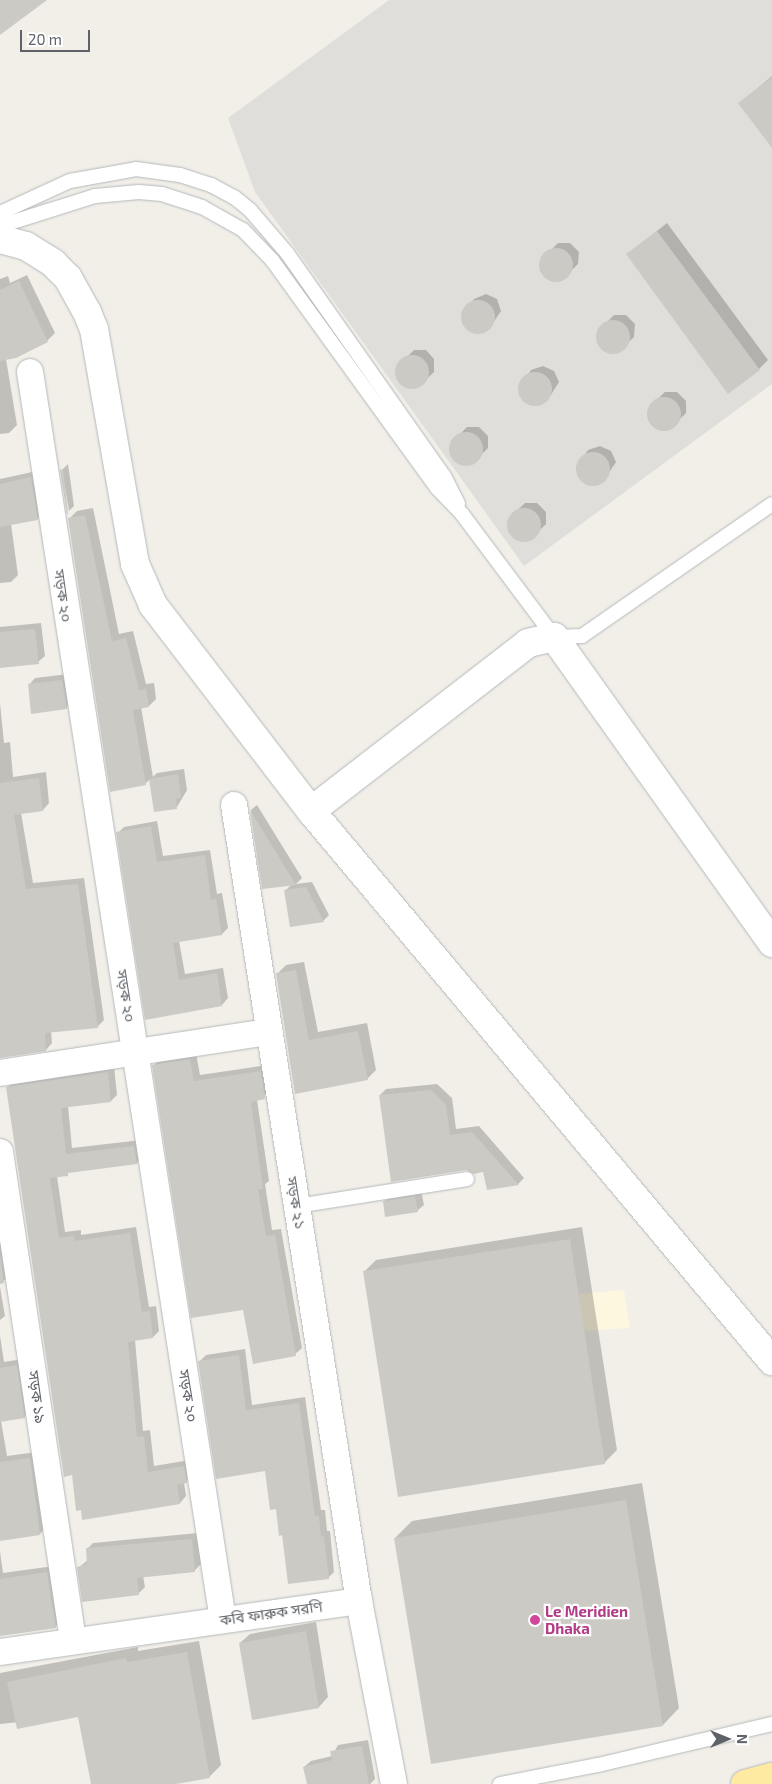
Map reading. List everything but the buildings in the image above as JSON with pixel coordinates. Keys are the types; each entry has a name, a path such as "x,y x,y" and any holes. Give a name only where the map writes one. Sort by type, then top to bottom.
{"highway":[{"path":"745,1784 772,1776"}],"main road":[{"path":"0,239 38,252 53,263 76,292 94,329 134,564 153,605 311,811 772,1361"},
{"path":"311,811 528,643 554,637 772,943"}],"street":[{"name":"সড়ক ২০","path":"30,372 223,1620"},
{"name":"সড়ক ২১","path":"234,805 359,1601"},
{"path":"0,1073 270,1032"},
{"name":"সড়ক ১৯","path":"0,1152 73,1641"},
{"path":"359,1601 394,1784"},
{"name":"কবি ফারুক সরণি","path":"0,1652 359,1601"}],"lane":[{"path":"0,213 70,181 136,168 180,175 211,185 234,198 255,215 287,253 444,476 462,514"},
{"path":"0,226 95,196 139,192 183,200 224,217 261,246 437,488 462,514 554,637 582,636 772,504"},
{"path":"297,1206 467,1179"},
{"path":"500,1784 598,1765 772,1724"}],"shaded area":[{"path":"389,0 772,0 772,384 524,566 255,192 228,118"},
{"path":"624,1290 630,1328 582,1331 579,1294"}],"place":[{"name":"Le Meridien Dhaka","path":"535,1620"}]}
